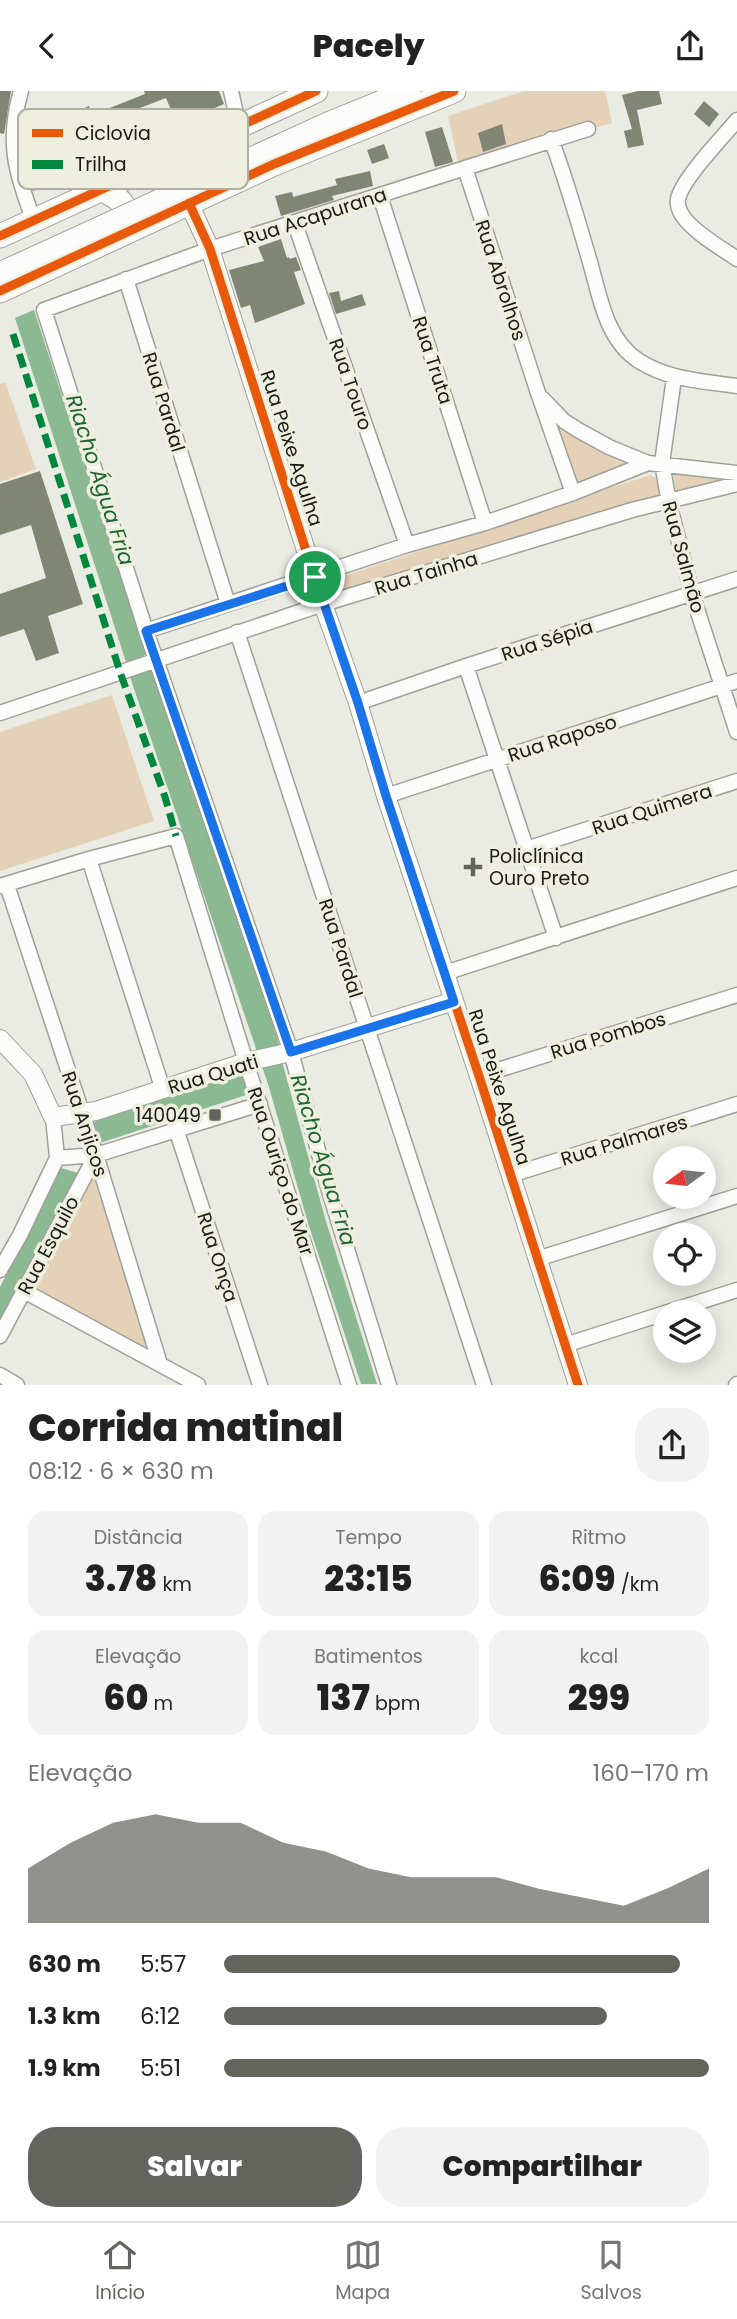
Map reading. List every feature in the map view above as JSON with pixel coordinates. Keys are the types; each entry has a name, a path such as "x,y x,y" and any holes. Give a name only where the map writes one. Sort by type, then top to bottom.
{"highway":[{"path":"248,123 316,91"},
{"path":"248,161 408,91"},
{"path":"248,175 454,91"},
{"path":"0,236 100,189 118,198 124,206 126,216 121,234"},
{"path":"0,274 186,189"},
{"path":"0,291 219,189"}],"street":[{"path":"18,177 14,158 14,126 21,91"},
{"path":"231,91 235,109"},
{"path":"737,120 681,191 677,203 681,214 692,225 737,260"},
{"name":"Rua Acapurana","path":"44,310 210,249 588,129"},
{"path":"551,139 601,303 612,329 627,351 639,361 674,378 737,386"},
{"name":"Rua Abrolhos","path":"465,168 573,493"},
{"path":"21,189 34,221"},
{"name":"Rua Peixe Agulha","path":"182,189 210,249 578,1384"},
{"name":"Rua Truta","path":"380,196 485,523"},
{"name":"Rua Touro","path":"295,224 407,545"},
{"name":"Rua Pardal","path":"126,279 228,604"},
{"name":"Rua Ouriço do Mar","path":"44,310 154,660 287,1053 389,1384"},
{"name":"Rua Salmão","path":"674,378 655,463 669,503 692,594 730,683 737,732"},
{"name":"Rua Abrolhos","path":"538,393 564,421 609,447 655,463 737,473"},
{"name":"Rua Tainha","path":"146,631 407,545 485,523 655,463"},
{"name":"Rua Tainha","path":"0,713 323,604 632,510 737,484"},
{"name":"Rua Sépia","path":"358,703 737,579"},
{"name":"Rua Pardal","path":"237,632 484,1384"},
{"path":"466,666 556,938"},
{"name":"Rua Raposo","path":"386,796 730,683"},
{"name":"Rua Quimera","path":"526,849 737,781"},
{"name":"Rua Ouriço do Mar","path":"176,836 349,1384"},
{"name":"Rua Anjicos","path":"160,1364 38,974 3,885 176,836"},
{"path":"89,859 163,1090"},
{"path":"445,972 737,878"},
{"name":"Rua Pombos","path":"479,1076 737,995"},
{"name":"Rua Quati","path":"53,1117 82,1114 454,1002"},
{"path":"0,1039 33,1074 53,1117 57,1158 96,1155 258,1098"},
{"name":"Rua Palmares","path":"511,1175 737,1104"},
{"name":"Rua Onça","path":"176,1129 260,1384"},
{"name":"Rua Esquilo","path":"0,1336 96,1155"},
{"name":"Rua Esquilo","path":"0,1270 57,1158"},
{"path":"537,1259 737,1196"},
{"path":"706,1300 737,1290"},
{"path":"24,1291 198,1384"},
{"path":"565,1345 653,1317"},
{"path":"0,1375 17,1384"}],"shaded area":[{"path":"524,91 605,91 612,123 459,166 448,116"},
{"path":"34,310 146,655 126,662 15,318"},
{"path":"5,382 36,469 0,482 0,384"},
{"path":"555,418 639,463 577,487"},
{"path":"673,467 737,481 676,494"},
{"path":"650,475 661,480 663,498 336,594 332,583 335,579"},
{"path":"152,667 277,1037 325,1218 377,1384 361,1384 308,1223 268,1084 129,674"},
{"path":"112,695 154,821 0,871 0,732"},
{"path":"245,1071 252,1093 100,1143 94,1122"},
{"path":"61,1168 82,1174 0,1326 0,1287"},
{"path":"97,1171 154,1354 32,1291"}],"building":[{"path":"0,91 11,91 4,134 0,133"},
{"path":"144,91 219,91 224,104 212,109 171,109 166,98 137,109 107,109 145,94"},
{"path":"638,91 659,91 662,104 637,110 644,145 628,148 624,131 632,129 622,95"},
{"path":"704,101 719,114 709,127 694,114"},
{"path":"502,124 506,144 483,152 478,133"},
{"path":"442,127 453,162 435,167 425,132"},
{"path":"384,144 389,158 372,164 367,150"},
{"path":"370,171 373,186 332,196 334,200 281,216 275,196 292,192 293,197 337,185 335,179"},
{"path":"281,239 287,258 296,257 301,270 294,272 305,304 255,323 250,305 241,308 229,270 264,261 258,247"},
{"path":"339,291 341,301 362,294 366,305 336,314 329,293"},
{"path":"40,471 83,604 48,616 59,653 36,661 24,629 0,637 0,594 46,578 31,525 0,535 0,484"}],"marked path":[{"path":"13,334 120,672 165,797 176,836"}],"cycle path":[{"path":"248,122 316,91"},
{"path":"248,176 454,91"},
{"path":"0,236 102,189"},
{"path":"0,291 220,189"},
{"path":"189,203 210,249 578,1385"}],"place":[{"name":"Policlínica Ouro Preto","path":"473,867"},
{"name":"140049","path":"215,1115"}],"route":[{"path":"315,577 454,1002 291,1052 146,631 315,577"}],"water label":[{"name":"Riacho Água Fria","path":"100,480"},
{"name":"Riacho Água Fria","path":"323,1160"}]}
